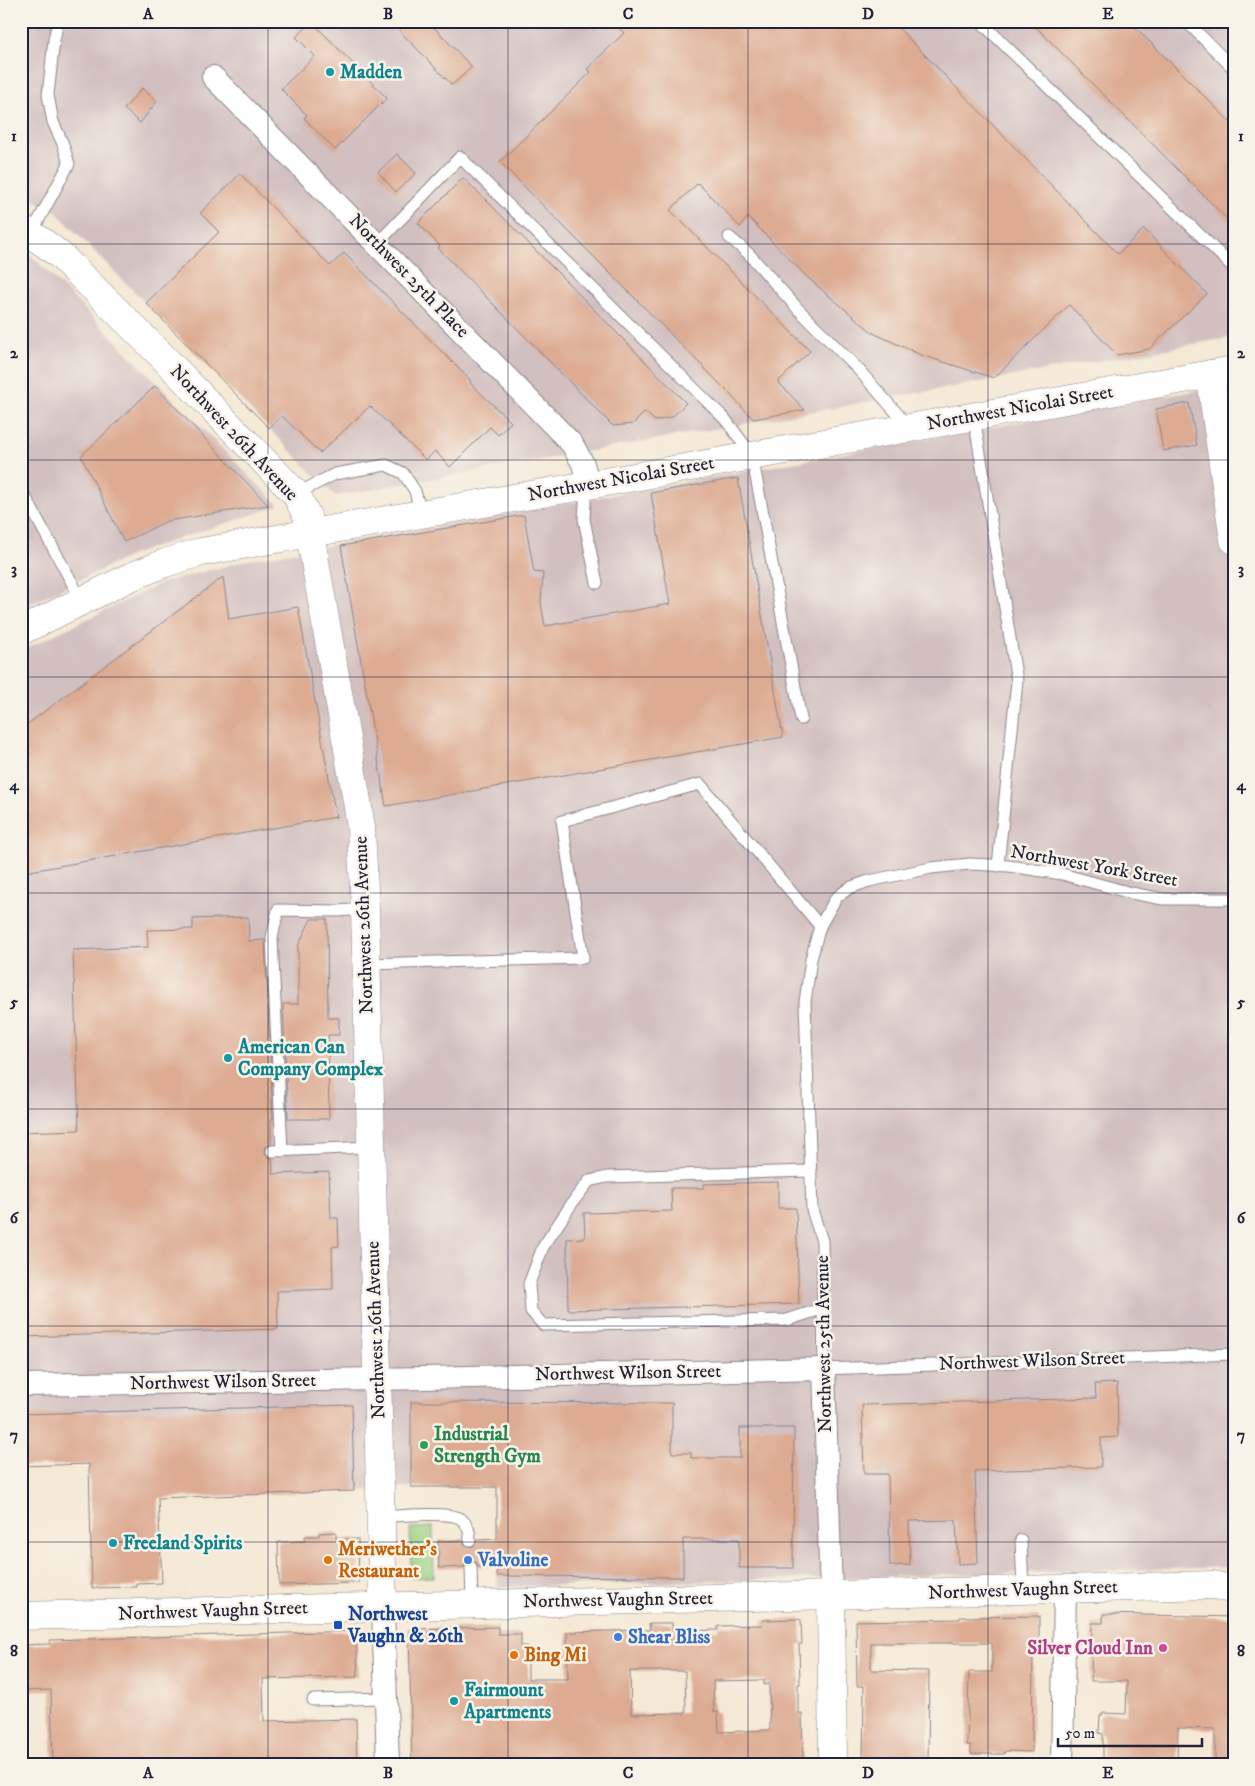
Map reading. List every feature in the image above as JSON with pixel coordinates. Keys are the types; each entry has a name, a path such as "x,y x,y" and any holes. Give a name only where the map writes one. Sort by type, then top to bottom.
{"street":[{"name":"Northwest 25th Place","path":"213,77 572,444 583,464 587,485"},
{"name":"Northwest 26th Avenue","path":"26,231 68,262 296,494 307,516 358,801 362,836 388,1765"},
{"name":"Northwest Nicolai Street","path":"21,631 141,572 188,556 1222,372"},
{"path":"1222,372 1234,540"},
{"name":"Northwest Wilson Street","path":"21,1385 824,1369"},
{"name":"Northwest 25th Avenue","path":"824,1369 831,1595 833,1765"},
{"name":"Northwest Vaughn Street","path":"21,1616 1227,1584"},
{"path":"1062,1765 1065,1588"}],"lane":[{"path":"26,231 69,164 63,144 53,122 48,95 58,21"},
{"path":"980,21 1234,268"},
{"path":"1186,21 1234,69"},
{"path":"377,244 460,158 725,419 752,456 801,719"},
{"path":"729,238 749,254 798,308 858,369 910,428"},
{"path":"974,417 1017,681 998,866"},
{"path":"296,494 334,474 386,465 403,473 415,491 421,514"},
{"path":"587,485 584,519 597,583"},
{"path":"21,489 82,601"},
{"path":"366,964 583,958 562,821 700,784 820,926"},
{"name":"Northwest York Street","path":"820,926 836,898 849,888 869,881 931,868 970,864 1062,874 1131,893 1162,899 1234,899"},
{"path":"365,909 338,911 278,910 272,938 277,1151 371,1146"},
{"name":"Northwest 25th Avenue","path":"820,926 811,959 805,1002 812,1210 822,1241 824,1369"},
{"path":"811,1171 607,1177 589,1181 543,1247 529,1284 531,1311 543,1326 581,1326 787,1320 824,1308"},
{"name":"Northwest Wilson Street","path":"824,1369 1234,1354"},
{"path":"381,1516 454,1516 465,1522 470,1534 470,1540"},
{"path":"1021,1540 1023,1590"},
{"path":"471,1567 472,1604"},
{"path":"313,1700 386,1698"}],"shaded area":[{"path":"21,21 1234,21 1234,337 335,496 54,210 21,194"},
{"path":"21,247 279,506 132,555 21,608"},
{"path":"1234,384 1234,1567 497,1587 497,1487 411,1487 354,1491 134,1498 132,1463 21,1466 21,651 162,583 248,560"}],"green space":[{"path":"433,1527 434,1577 411,1578 410,1528"}],"building":[{"path":"390,21 428,21 472,67 452,85"},
{"path":"613,21 892,21 1118,254 1144,229 1207,294 1149,349 1117,355 1069,305 994,378 921,355 873,333 808,278 748,217 740,227 698,183 670,210 810,351 778,382 805,410 753,419 500,162 591,72 587,69 624,33"},
{"path":"1030,21 1129,21 1234,126 1234,226"},
{"name":"Madden","path":"312,22 387,98 335,150 304,118 307,115 281,89 315,56 296,37"},
{"path":"142,88 157,101 140,123 124,109"},
{"path":"397,154 416,173 396,192 378,172"},
{"path":"240,174 330,266 344,253 471,381 470,383 511,422 498,435 490,427 450,467 435,451 426,460 370,406 320,453 282,416 269,428 146,303 219,232 200,213"},
{"path":"463,178 686,403 672,417 655,421 645,412 633,424 613,426 438,248 440,246 418,223"},
{"path":"155,386 268,505 167,521 124,542 81,456"},
{"path":"1189,403 1197,445 1163,451 1156,409"},
{"path":"738,478 783,737 386,806 341,546 524,515 534,572 543,573 541,603 545,626 670,604 651,493"},
{"path":"223,577 229,619 298,607 336,817 25,872 21,849 21,729"},
{"name":"American Can Company Complex","path":"248,917 249,941 265,940 273,1119 271,1119 271,1144 266,1147 265,1152 268,1157 272,1158 273,1174 329,1172 331,1218 338,1218 339,1246 332,1247 333,1289 277,1291 278,1329 21,1337 21,1132 79,1130 73,950 148,947 147,930 193,929 193,919"},
{"path":"311,919 327,919 328,1018 339,1018 339,1035 328,1035 329,1119 288,1119 283,1004 298,1004 298,946"},
{"path":"778,1182 778,1208 796,1208 799,1304 568,1310 567,1239 585,1238 584,1213 672,1211 671,1188 704,1188 704,1184"},
{"path":"1117,1383 1118,1437 1101,1438 1101,1467 975,1471 978,1563 958,1564 956,1520 909,1521 910,1565 890,1566 888,1474 864,1474 862,1405 1096,1398 1095,1384"},
{"path":"411,1402 672,1403 672,1453 691,1453 691,1458 740,1458 740,1428 794,1428 793,1568 739,1568 739,1539 683,1539 683,1577 497,1576 497,1566 478,1567 477,1563 471,1560 467,1561 464,1567 439,1568 438,1541 462,1540 464,1544 470,1547 474,1546 477,1540 497,1539 497,1487 411,1487"},
{"path":"352,1405 354,1491 158,1498 162,1583 136,1584 137,1587 92,1588 89,1464 21,1466 21,1414"},
{"path":"336,1532 336,1539 358,1539 359,1583 279,1585 278,1542 305,1541 305,1536 319,1536 319,1533"},
{"path":"1103,1614 1234,1617 1234,1765 1215,1765 1215,1729 1178,1728 1177,1765 1114,1765 1114,1762 1103,1762 1103,1734 1099,1733 1100,1715 1103,1715 1103,1713 1126,1714 1127,1681 1091,1681 1092,1623 1103,1623"},
{"path":"1039,1616 1039,1644 1033,1644 1032,1752 1005,1751 1004,1754 971,1754 971,1745 967,1745 969,1672 992,1672 992,1643 871,1643 871,1670 929,1671 928,1763 924,1763 924,1765 863,1765 864,1686 857,1686 856,1621"},
{"path":"762,1620 801,1620 802,1644 799,1644 800,1684 798,1684 798,1713 802,1713 803,1765 412,1765 409,1629 498,1627 498,1634 521,1634 521,1646 528,1646 528,1679 568,1679 567,1632 650,1630 649,1623 672,1623 672,1631 718,1630 718,1626 763,1625","holes":["630,1671 685,1671 686,1713 631,1714","764,1680 764,1685 769,1684 770,1730 719,1732 718,1712 714,1712 713,1681"]},
{"path":"356,1631 358,1677 263,1679 264,1721 356,1719 357,1765 53,1765 51,1690 21,1691 21,1645 50,1644 50,1640"}],"place":[{"name":"Madden","path":"330,72"},
{"name":"American Can Company Complex","path":"228,1058"},
{"name":"Industrial Strength Gym","path":"424,1445"},
{"name":"Freeland Spirits","path":"113,1543"},
{"name":"Meriwether's Restaurant","path":"328,1560"},
{"name":"Valvoline","path":"468,1560"},
{"name":"Northwest Vaughn & 26th","path":"338,1625"},
{"name":"Shear Bliss","path":"618,1637"},
{"name":"Silver Cloud Inn","path":"1163,1648"},
{"name":"Bing Mi","path":"514,1655"},
{"name":"Fairmount Apartments","path":"454,1701"}]}
